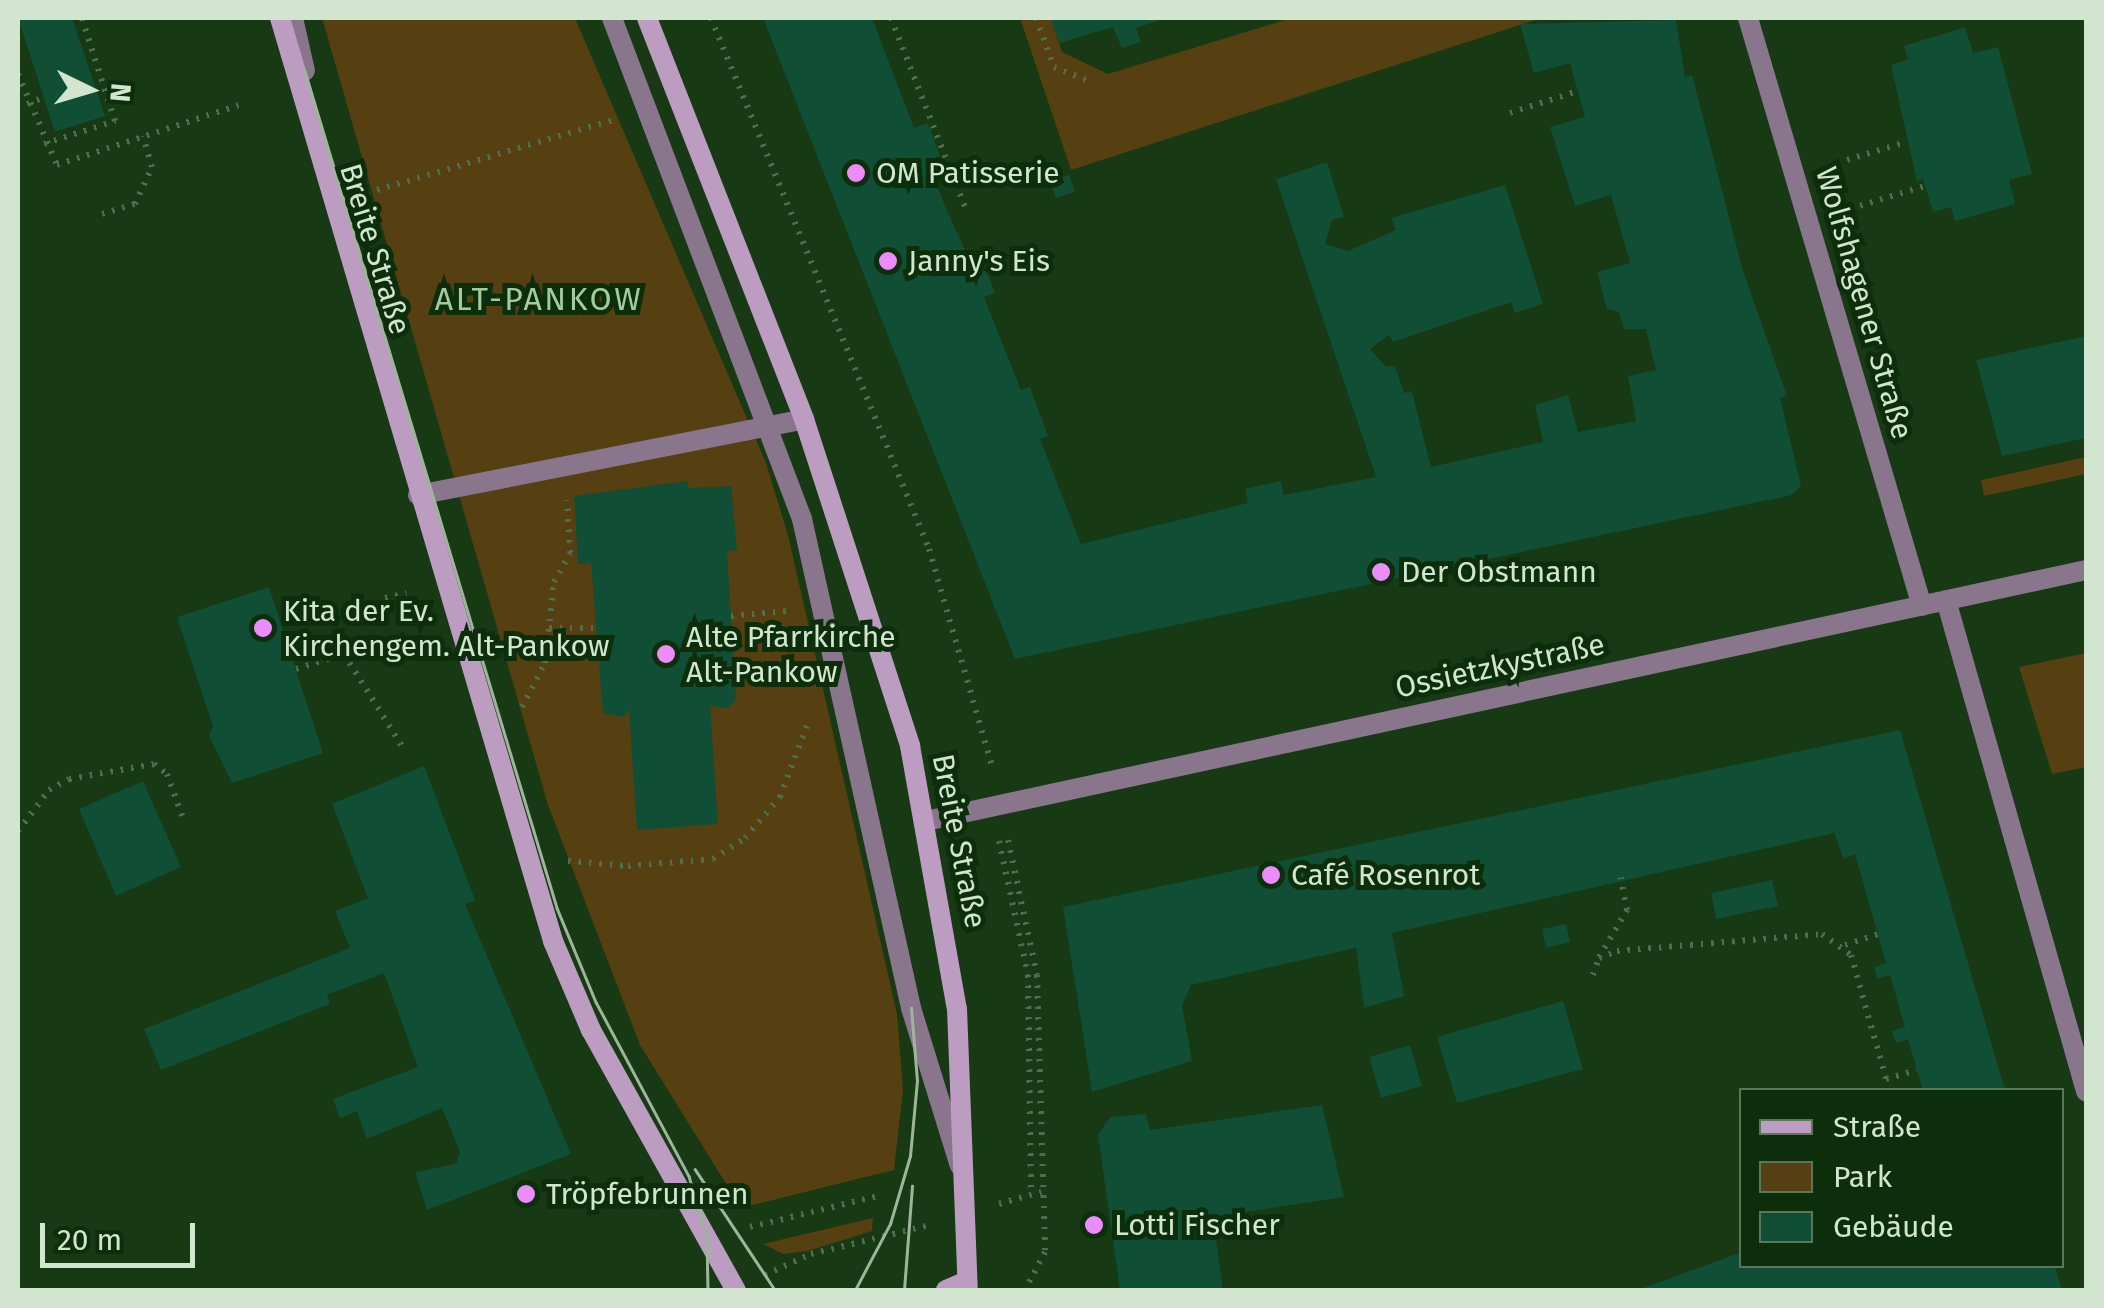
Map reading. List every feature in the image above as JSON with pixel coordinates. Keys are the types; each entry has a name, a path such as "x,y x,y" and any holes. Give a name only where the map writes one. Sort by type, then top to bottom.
{"main road":[{"name":"Breite Straße","path":"280,18 418,495 556,949 609,1066 745,1287"},
{"name":"Breite Straße","path":"647,18 804,419 897,702 926,822 957,1009 968,1286"},
{"path":"946,1290 968,1286"}],"street":[{"path":"293,18 305,71"},
{"path":"612,18 772,426 826,608 911,1008 963,1176"},
{"name":"Wolfshagener Straße","path":"1748,18 1922,606"},
{"path":"418,495 804,419"},
{"name":"Ossietzkystraße","path":"926,822 2086,570"},
{"path":"1946,600 2086,1091"}],"path":[{"path":"44,144 116,121 82,18"},
{"path":"711,18 916,513 944,618 986,722 992,766"},
{"path":"892,18 965,208"},
{"path":"1036,18 1054,67 1087,80"},
{"path":"18,74 44,144 57,164 238,105"},
{"path":"94,83 102,80"},
{"path":"1510,113 1578,91"},
{"path":"27,104 43,98"},
{"path":"366,193 615,120"},
{"path":"102,214 135,204 152,167 143,136"},
{"path":"1836,163 1906,142"},
{"path":"1850,209 1925,186"},
{"path":"512,699 517,717 545,663 549,628 574,538 566,487"},
{"path":"385,598 406,592"},
{"path":"730,616 804,610"},
{"path":"549,628 596,628"},
{"path":"296,669 344,654 405,751"},
{"path":"559,860 628,866 713,859 745,838 780,798 811,708"},
{"path":"18,830 49,790 69,779 154,764 167,774 184,821"},
{"path":"1008,840 1036,975 1044,1252 1025,1290"},
{"path":"1000,848 1028,975 1031,1194"},
{"path":"1593,975 1627,910 1622,878"},
{"path":"1599,958 1800,933 1845,945 1878,934"},
{"path":"1845,945 1886,1078 1917,1070"},
{"path":"745,1287 805,1256 1041,1192"},
{"path":"750,1227 882,1195"}],"green space":[{"path":"322,18 575,18 766,463 788,535 897,1014 903,1090 894,1170 741,1208 640,1045 548,805"},
{"path":"1020,18 1051,18 1062,52 1108,74 1292,18 1535,20 1071,170"},
{"path":"2086,457 2086,474 1984,496 1981,480"},
{"path":"2086,653 2086,767 2052,774 2019,667"},
{"path":"873,1218 872,1231 808,1251 783,1254 763,1244"}],"building":[{"path":"18,18 72,18 105,116 55,132"},
{"path":"763,18 872,18 914,128 928,123 940,156 927,161 971,263 982,259 995,293 984,297 1021,390 1030,387 1048,436 1040,439 1081,544 1248,503 1245,489 1281,481 1284,495 1376,477 1276,179 1327,162 1344,217 1332,220 1325,244 1348,251 1396,230 1391,218 1505,185 1543,304 1515,313 1511,302 1393,342 1389,335 1370,349 1386,367 1395,366 1404,393 1412,391 1431,467 1543,442 1535,405 1568,395 1578,432 1636,421 1628,376 1656,370 1646,329 1624,329 1619,312 1607,309 1597,272 1630,263 1611,195 1575,206 1550,127 1585,117 1570,63 1534,73 1520,24 1676,20 1685,77 1692,75 1743,271 1787,396 1780,398 1801,485 1792,495 1015,659"},
{"path":"1051,18 1166,18 1136,28 1141,42 1122,48 1113,27 1059,43"},
{"path":"1965,27 1973,53 1998,47 2032,174 2009,180 2015,204 1955,221 1951,207 1933,212 1923,179 1917,181 1891,65 1908,59 1904,46"},
{"path":"1069,175 1075,192 1056,198 1049,181"},
{"path":"2086,336 2086,438 2002,456 1976,360"},
{"name":"Alte Pfarrkirche Alt-Pankow","path":"687,481 688,488 731,486 737,550 727,551 736,700 728,708 710,706 718,824 637,830 629,710 623,717 603,713 591,563 578,564 574,496"},
{"path":"269,587 323,753 232,783 209,736 213,726 177,617"},
{"path":"1900,730 2004,1088 1922,1088 1908,1039 1896,1043 1892,1031 1905,1027 1890,975 1877,979 1874,967 1886,963 1855,854 1844,859 1834,833 1392,933 1404,996 1364,1008 1356,948 1191,985 1182,1005 1192,1061 1092,1092 1063,907"},
{"path":"424,766 475,900 465,904 571,1154 427,1210 415,1172 456,1164 460,1152 442,1108 367,1139 357,1111 340,1118 333,1099 418,1067 384,973 327,995 330,1004 161,1070 144,1029 350,948 335,911 368,898 332,804"},
{"path":"143,781 181,867 116,896 79,809"},
{"path":"1772,880 1778,906 1716,919 1711,893"},
{"path":"1566,924 1570,942 1546,948 1542,929"},
{"path":"1563,1001 1583,1069 1457,1103 1437,1037"},
{"path":"1410,1045 1422,1086 1381,1098 1369,1057"},
{"path":"1322,1105 1344,1197 1213,1217 1223,1290 1120,1290 1098,1135 1110,1117 1146,1114 1150,1130"},
{"path":"1739,1253 1739,1268 2056,1268 2062,1290 1638,1290"}],"tram line":[{"path":"305,71 557,908 596,1002 689,1176 707,1238 708,1290"},
{"path":"855,1290 890,1224 910,1156 917,1081 911,1008"},
{"path":"695,1169 775,1290"},
{"path":"904,1290 912,1186"}],"place":[{"name":"OM Patisserie","path":"856,173"},
{"name":"Janny's Eis","path":"888,261"},
{"name":"Der Obstmann","path":"1381,572"},
{"name":"Kita der Ev. Kirchengem. Alt-Pankow","path":"263,628"},
{"name":"Alte Pfarrkirche Alt-Pankow","path":"666,654"},
{"name":"Café Rosenrot","path":"1271,875"},
{"name":"Tröpfebrunnen","path":"526,1194"},
{"name":"Lotti Fischer","path":"1094,1225"}],"district":[{"name":"ALT-PANKOW","path":"539,299"}]}
